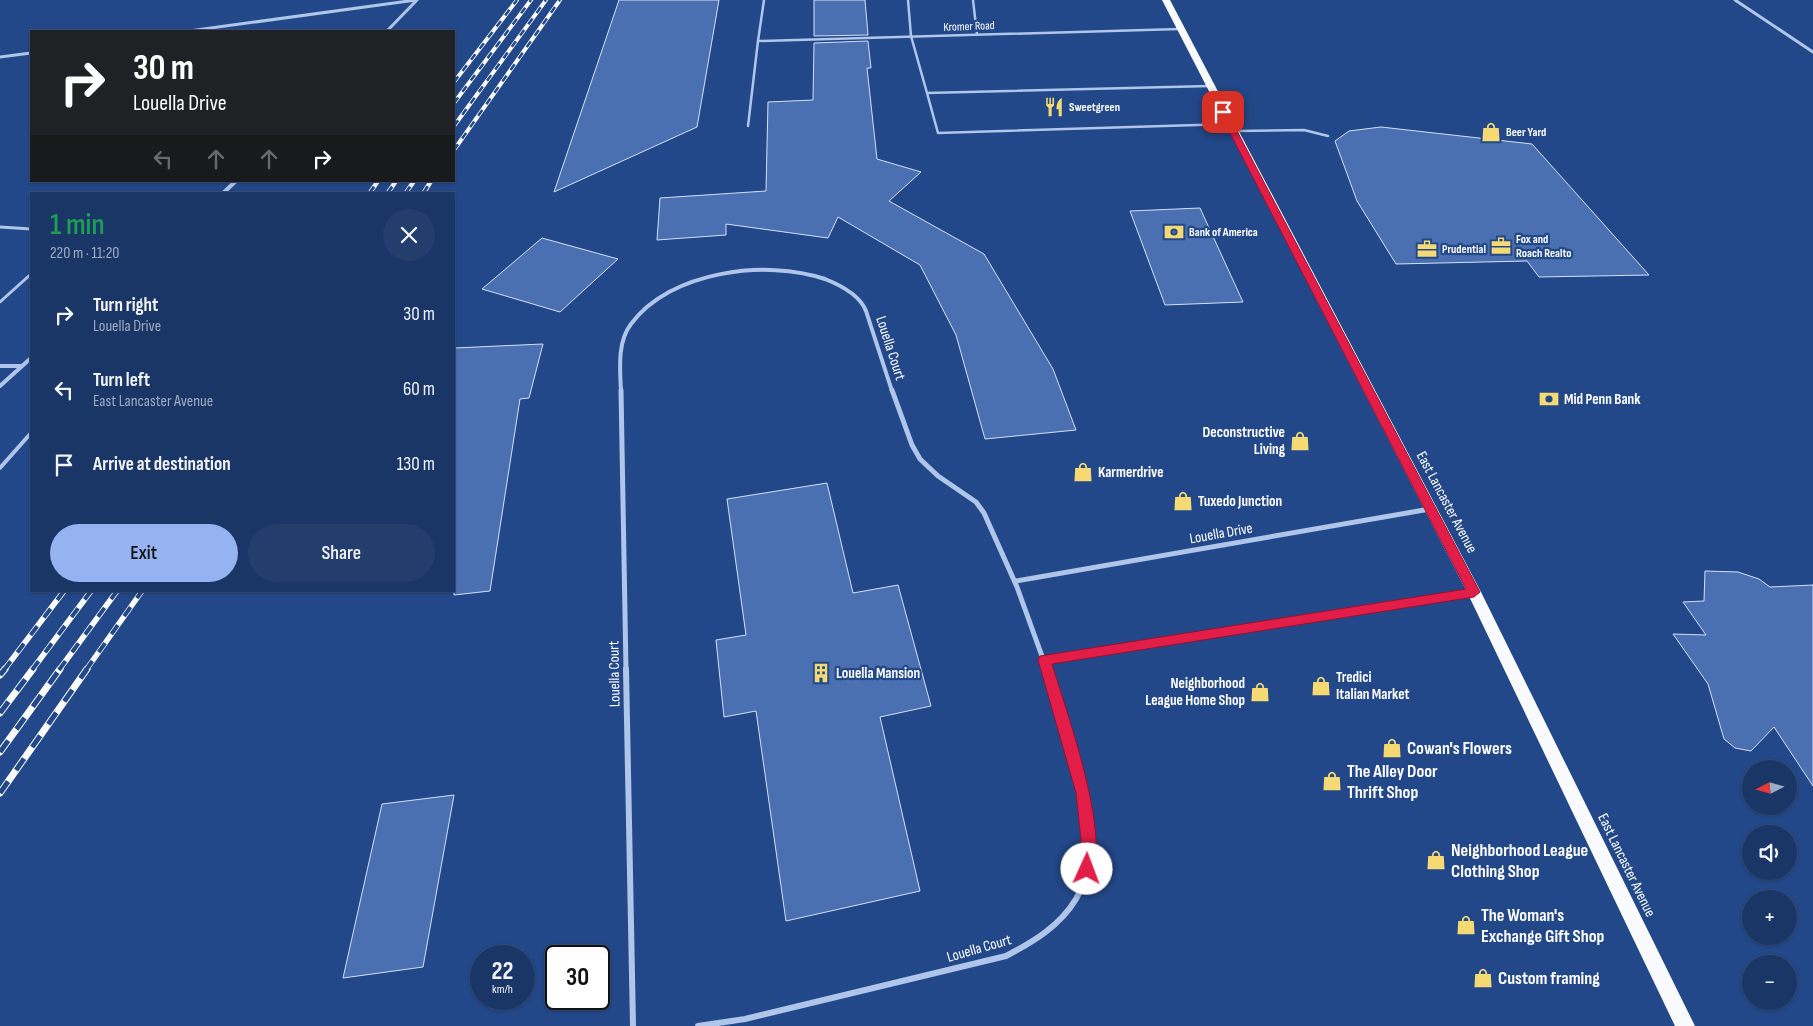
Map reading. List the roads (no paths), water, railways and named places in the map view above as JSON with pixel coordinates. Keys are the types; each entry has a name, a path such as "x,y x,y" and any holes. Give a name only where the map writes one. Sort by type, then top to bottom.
{"highway":[{"name":"East Lancaster Avenue","path":"1166,0 1474,592 1685,1026"}],"street":[{"path":"196,30 416,0"},
{"path":"388,30 416,0"},
{"path":"1735,0 1813,52"},
{"path":"0,57 30,53"},
{"path":"224,192 235,182"},
{"name":"Louella Court","path":"633,1026 620,358 624,336 634,320 648,306 677,288 701,278 728,272 767,270 801,273 828,280 844,288 863,302 896,402 916,453 938,475 979,505 1016,581 1044,660 1083,793 1088,839 1087,869 1074,902 1058,924 1032,944 1006,956 745,1019 698,1026"},
{"path":"0,386 30,359"},
{"path":"0,366 22,366"},
{"name":"Louella Drive","path":"1016,581 1430,509"},
{"path":"1044,660 1474,592"}],"lane":[{"path":"748,126 764,0"},
{"path":"908,0 911,36 938,133 1232,128 1304,130 1328,136"},
{"path":"973,0 977,34"},
{"name":"Kromer Road","path":"758,41 1180,29"},
{"path":"927,93 1210,86"},
{"path":"0,228 30,229"},
{"path":"0,302 30,275"},
{"path":"0,468 30,434"}],"railway":[{"path":"455,81 517,0"},
{"path":"455,102 531,0"},
{"path":"455,125 546,0"},
{"path":"455,149 560,0"},
{"path":"370,192 377,182"},
{"path":"388,192 395,182"},
{"path":"406,192 413,182"},
{"path":"424,192 430,182"},
{"path":"4,670 63,592"},
{"path":"32,670 90,592"},
{"path":"59,670 116,592"},
{"path":"86,670 141,592"},
{"path":"0,675 5,669"},
{"path":"0,713 33,669"},
{"path":"0,752 60,669"},
{"path":"0,793 87,669"}],"place":[{"name":"Sweetgreen","path":"1054,107"},
{"name":"Beer Yard","path":"1491,132"},
{"name":"Bank of America","path":"1174,232"},
{"name":"Fox and Roach Realto","path":"1501,246"},
{"name":"Prudential","path":"1427,249"},
{"name":"Mid Penn Bank","path":"1549,399"},
{"name":"Deconstructive Living","path":"1300,441"},
{"name":"Karmerdrive","path":"1083,472"},
{"name":"Tuxedo Junction","path":"1183,501"},
{"name":"Louella Mansion","path":"821,673"},
{"name":"Tredici Italian Market","path":"1321,686"},
{"name":"Neighborhood League Home Shop","path":"1260,692"},
{"name":"Cowan's Flowers","path":"1392,748"},
{"name":"The Alley Door Thrift Shop","path":"1332,781"},
{"name":"Neighborhood League Clothing Shop","path":"1436,860"},
{"name":"The Woman's Exchange Gift Shop","path":"1466,925"},
{"name":"Custom framing","path":"1483,978"}]}
